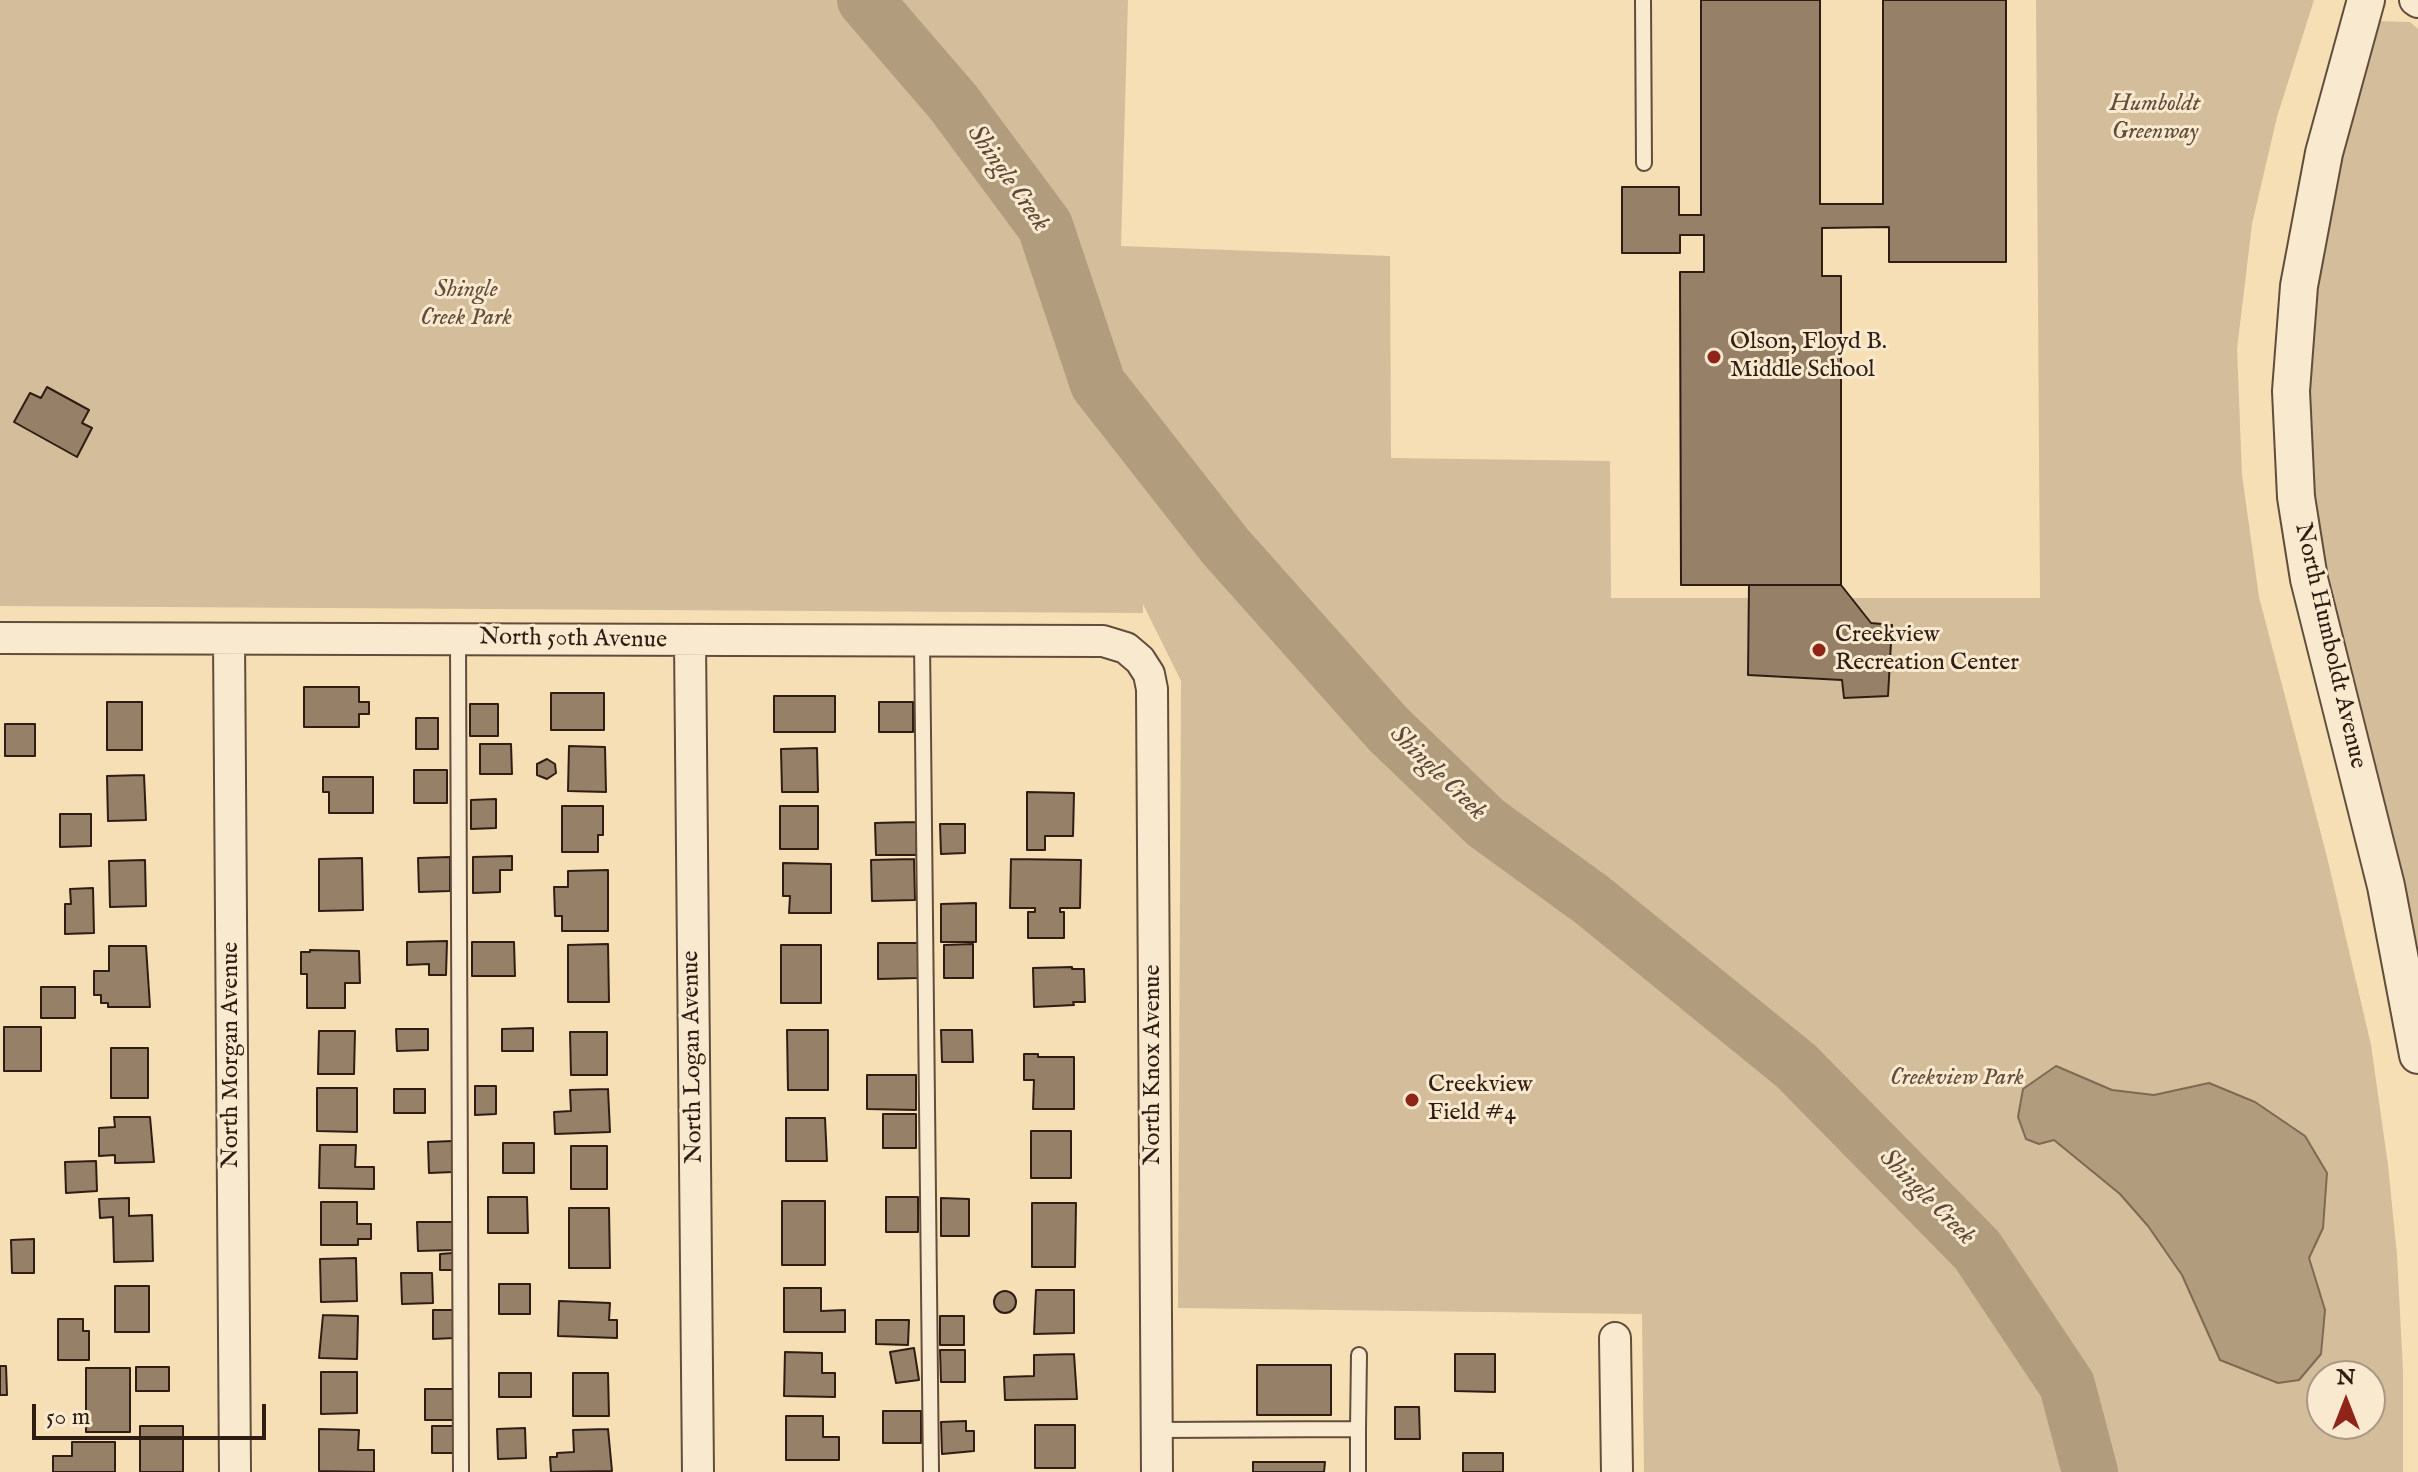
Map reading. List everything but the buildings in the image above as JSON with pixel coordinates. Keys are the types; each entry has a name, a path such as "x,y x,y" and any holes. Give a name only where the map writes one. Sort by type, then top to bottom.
{"street":[{"name":"North Humboldt Avenue","path":"2366,0 2324,153 2299,286 2291,406 2296,497 2309,579 2386,886 2418,1055"},
{"name":"North 50th Avenue","path":"0,638 1103,641 1126,648 1140,660"},
{"name":"North Morgan Avenue","path":"229,639 235,1472"},
{"name":"North Logan Avenue","path":"690,641 698,1472"},
{"name":"North Knox Avenue","path":"1140,660 1149,674 1152,689 1157,1472"},
{"path":"1615,1338 1617,1472"}],"lane":[{"path":"1643,0 1644,163"},
{"path":"458,639 461,1472"},
{"path":"922,641 931,1472"},
{"path":"1358,1472 1359,1355"},
{"path":"1156,1430 1358,1429"}],"green space":[{"name":"Creekview Park","path":"0,0 1128,0 1121,246 1390,256 1391,458 1610,461 1611,598 2040,598 2036,0 2314,0 2277,117 2252,224 2237,349 2242,475 2259,597 2327,857 2371,1045 2397,1255 2403,1371 2403,1472 1644,1472 1642,1314 1178,1308 1181,681 1143,604 1143,613 0,606"},
{"path":"2376,21 2410,22 2418,29 2418,947 2320,564 2306,408 2311,295 2332,160"}],"shaded area":[{"path":"2056,1066 2112,1090 2154,1095 2209,1083 2255,1102 2305,1136 2327,1173 2323,1228 2309,1258 2325,1310 2321,1354 2316,1360 2306,1360 2306,1372 2299,1380 2278,1383 2220,1360 2182,1275 2148,1226 2120,1194 2054,1140 2039,1144 2026,1139 2018,1117 2023,1089"}],"waterway":[{"name":"Shingle Creek","path":"865,0 953,102 1045,226 1098,384 1225,546 1388,729 1486,823 1592,900 1796,1066 1977,1250 2067,1385 2090,1472"}],"place":[{"name":"Olson, Floyd B. Middle School","path":"1714,357"},
{"name":"Creekview Recreation Center","path":"1819,650"},
{"name":"Creekview Field #4","path":"1412,1100"}],"park label":[{"name":"Humboldt Greenway","path":"2155,119"},
{"name":"Shingle Creek Park","path":"466,305"}]}
